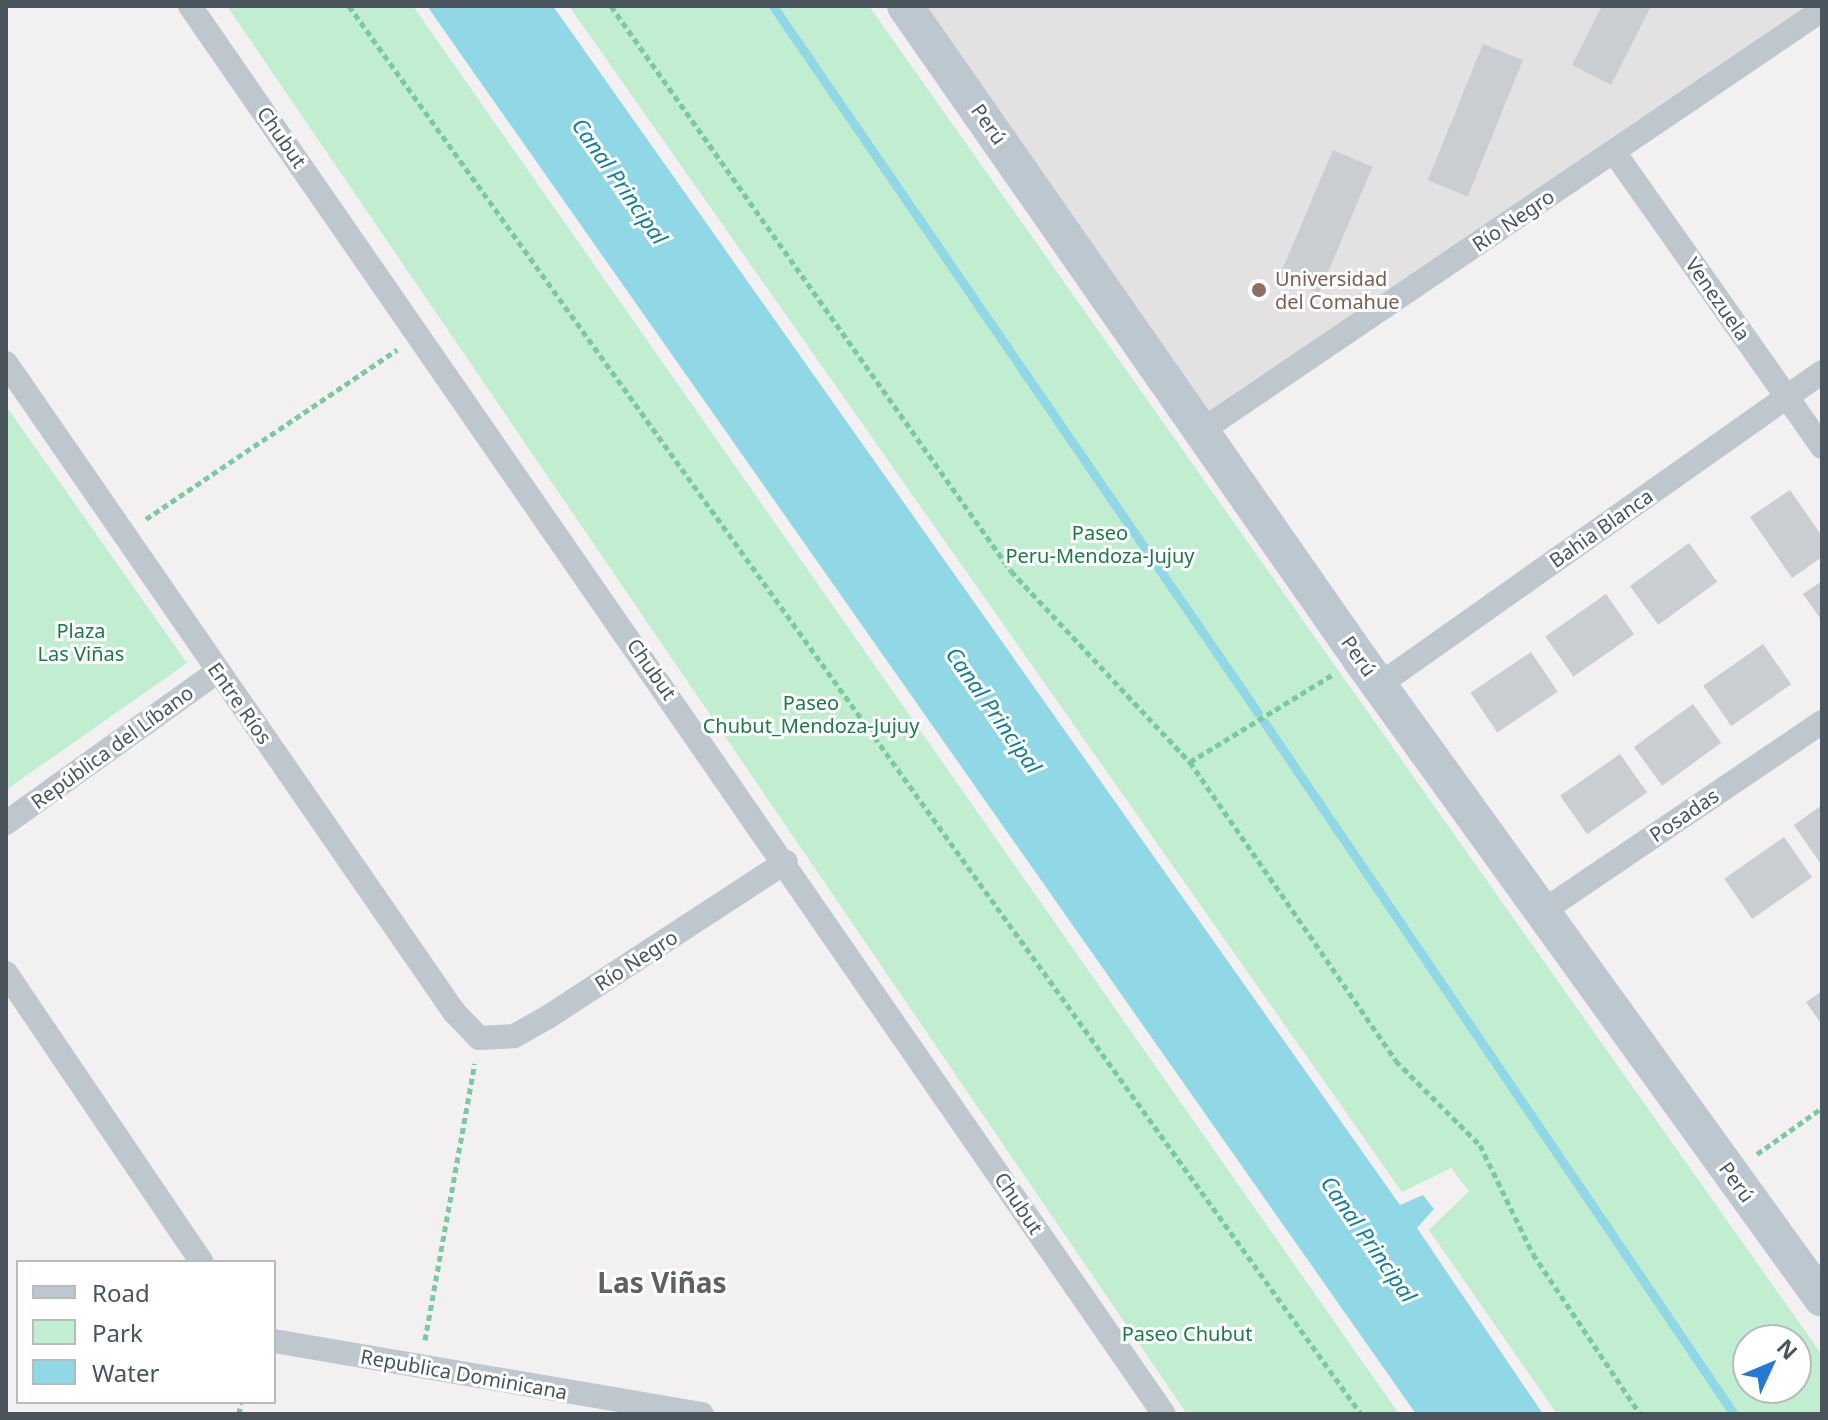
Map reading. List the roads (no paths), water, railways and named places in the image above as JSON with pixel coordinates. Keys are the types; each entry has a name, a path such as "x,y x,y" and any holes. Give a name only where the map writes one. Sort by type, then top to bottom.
{"main road":[{"name":"Perú","path":"905,6 1204,429 1370,672 1546,909 1822,1299"}],"street":[{"name":"Chubut","path":"190,6 421,334 1164,1414"},
{"name":"Río Negro","path":"1204,429 1822,10"},
{"name":"Venezuela","path":"1614,152 1822,447"},
{"name":"Entre Ríos","path":"6,363 218,671 479,1038"},
{"name":"Bahia Blanca","path":"1370,672 1822,372"},
{"name":"República del Líbano","path":"6,823 218,671"},
{"name":"Posadas","path":"1546,909 1822,722"},
{"name":"Río Negro","path":"479,1038 514,1036 548,1017 786,862"},
{"path":"6,973 201,1260"},
{"name":"Republica Dominicana","path":"276,1341 702,1414"}],"water":[{"name":"Canal Principal","path":"427,6 553,6 1400,1205 1423,1195 1434,1209 1417,1228 1543,1414 1416,1414"}],"waterway":[{"path":"773,6 1258,713"},
{"path":"1264,722 1734,1414"}],"place":[{"name":"Universidad del Comahue","path":"1259,290"}],"district":[{"name":"Las Viñas","path":"662,1282"}],"park label":[{"name":"Paseo Peru-Mendoza-Jujuy","path":"1100,544"},
{"name":"Plaza Las Viñas","path":"81,642"},
{"name":"Paseo Chubut_Mendoza-Jujuy","path":"811,714"},
{"name":"Paseo Chubut","path":"1187,1333"}]}
